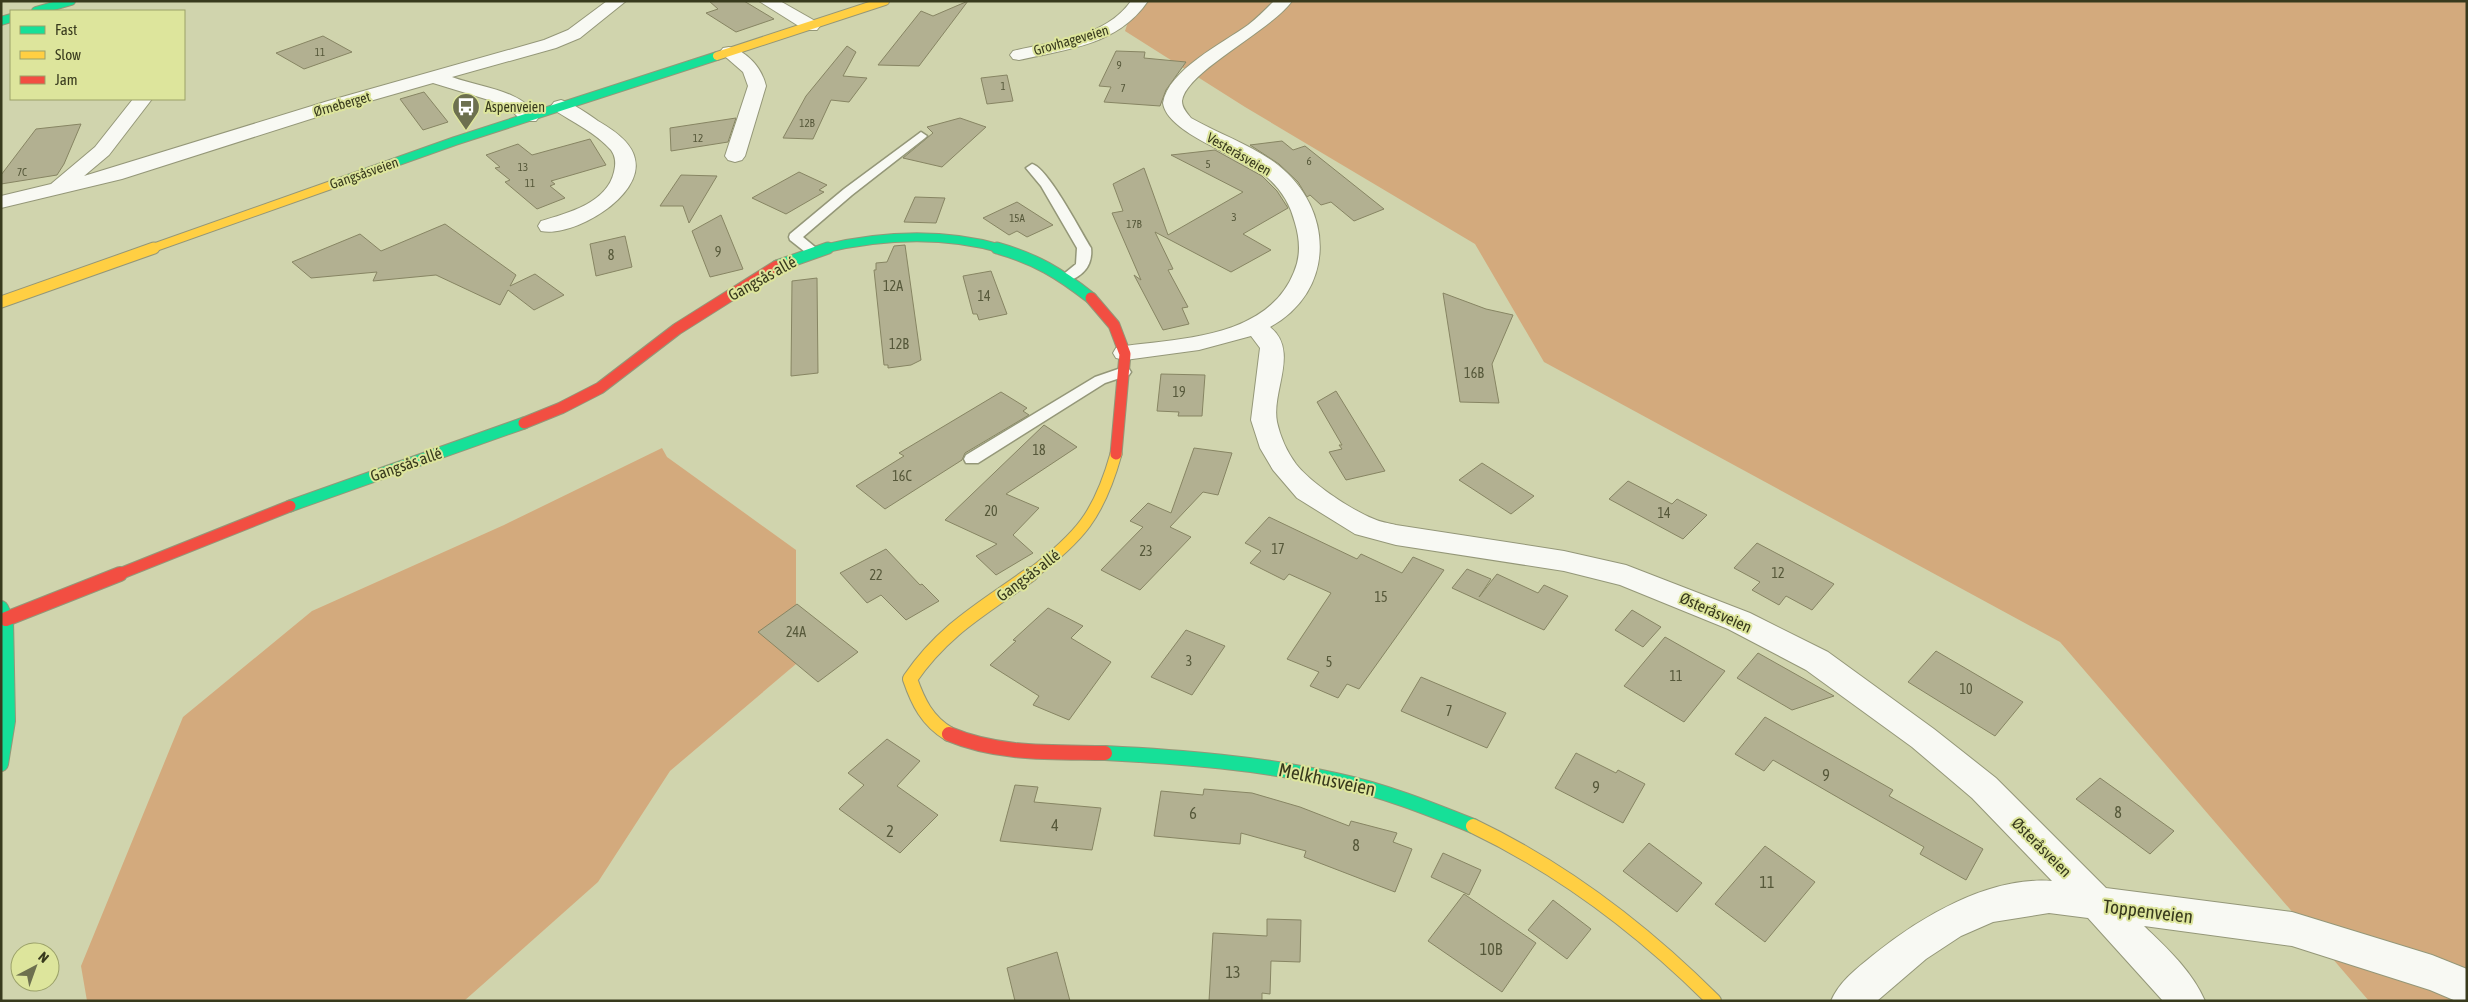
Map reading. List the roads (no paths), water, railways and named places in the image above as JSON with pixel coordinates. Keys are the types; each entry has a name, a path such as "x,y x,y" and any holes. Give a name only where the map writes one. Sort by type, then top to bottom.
{"street":[{"path":"40,10 71,1"},
{"name":"Ørneberget","path":"1,202 115,175 335,105 437,78 566,37 590,23 618,1"},
{"path":"767,1 811,26"},
{"name":"Gangsåsveien","path":"1,302 361,173 529,116 885,1"},
{"name":"Grovhageveien","path":"1019,55 1117,27 1134,12 1140,1"},
{"name":"Vesteråsveien","path":"1124,362 1230,336 1255,326 1285,305 1297,290 1306,272 1310,255 1309,233 1302,213 1282,180 1262,164 1184,122 1174,111 1172,101 1177,90 1190,76 1256,27 1284,1"},
{"path":"729,52 750,68 756,76 757,86 736,156"},
{"path":"437,78 456,86 488,94 520,106 529,116"},
{"name":"Ørneberget","path":"56,189 102,151 142,100"},
{"path":"549,226 575,218 608,199 620,185 626,169 625,155 615,143 561,106"},
{"name":"Gangsås allé","path":"3,613 278,510 540,418 571,404 619,375 685,323 769,271 814,252 864,240 897,237 960,240 1018,252 1067,277 1105,312 1117,329 1124,362 1118,439 1112,472 1101,502 1067,546 1040,570 974,614 927,651 910,678"},
{"name":"Østeråsveien","path":"1255,326 1266,336 1272,348 1264,420 1273,448 1286,470 1307,491 1364,527 1396,535 1564,561 1626,576 1682,597 1777,639 1817,660 1923,738 1984,788 2099,904 2167,976 2186,1001"},
{"path":"1,764 8,720 3,613"},
{"name":"Melkhusveien","path":"910,678 915,699 926,718 938,729 954,739 976,745 1004,749 1216,760 1285,768 1339,779 1434,808 1485,831 1541,862 1597,897 1650,941 1714,1001"},
{"name":"Toppenveien","path":"1850,1001 1877,974 1942,929 1984,909 2017,900 2049,897 2292,929 2432,973 2467,988"}],"lane":[{"path":"814,252 795,237 848,192 921,136"},
{"path":"1032,168 1046,184 1084,248 1086,258 1081,269 1067,277"},
{"path":"972,460 1100,380 1124,362"}],"place":[{"name":"Aspenveien","path":"466,131"}]}
